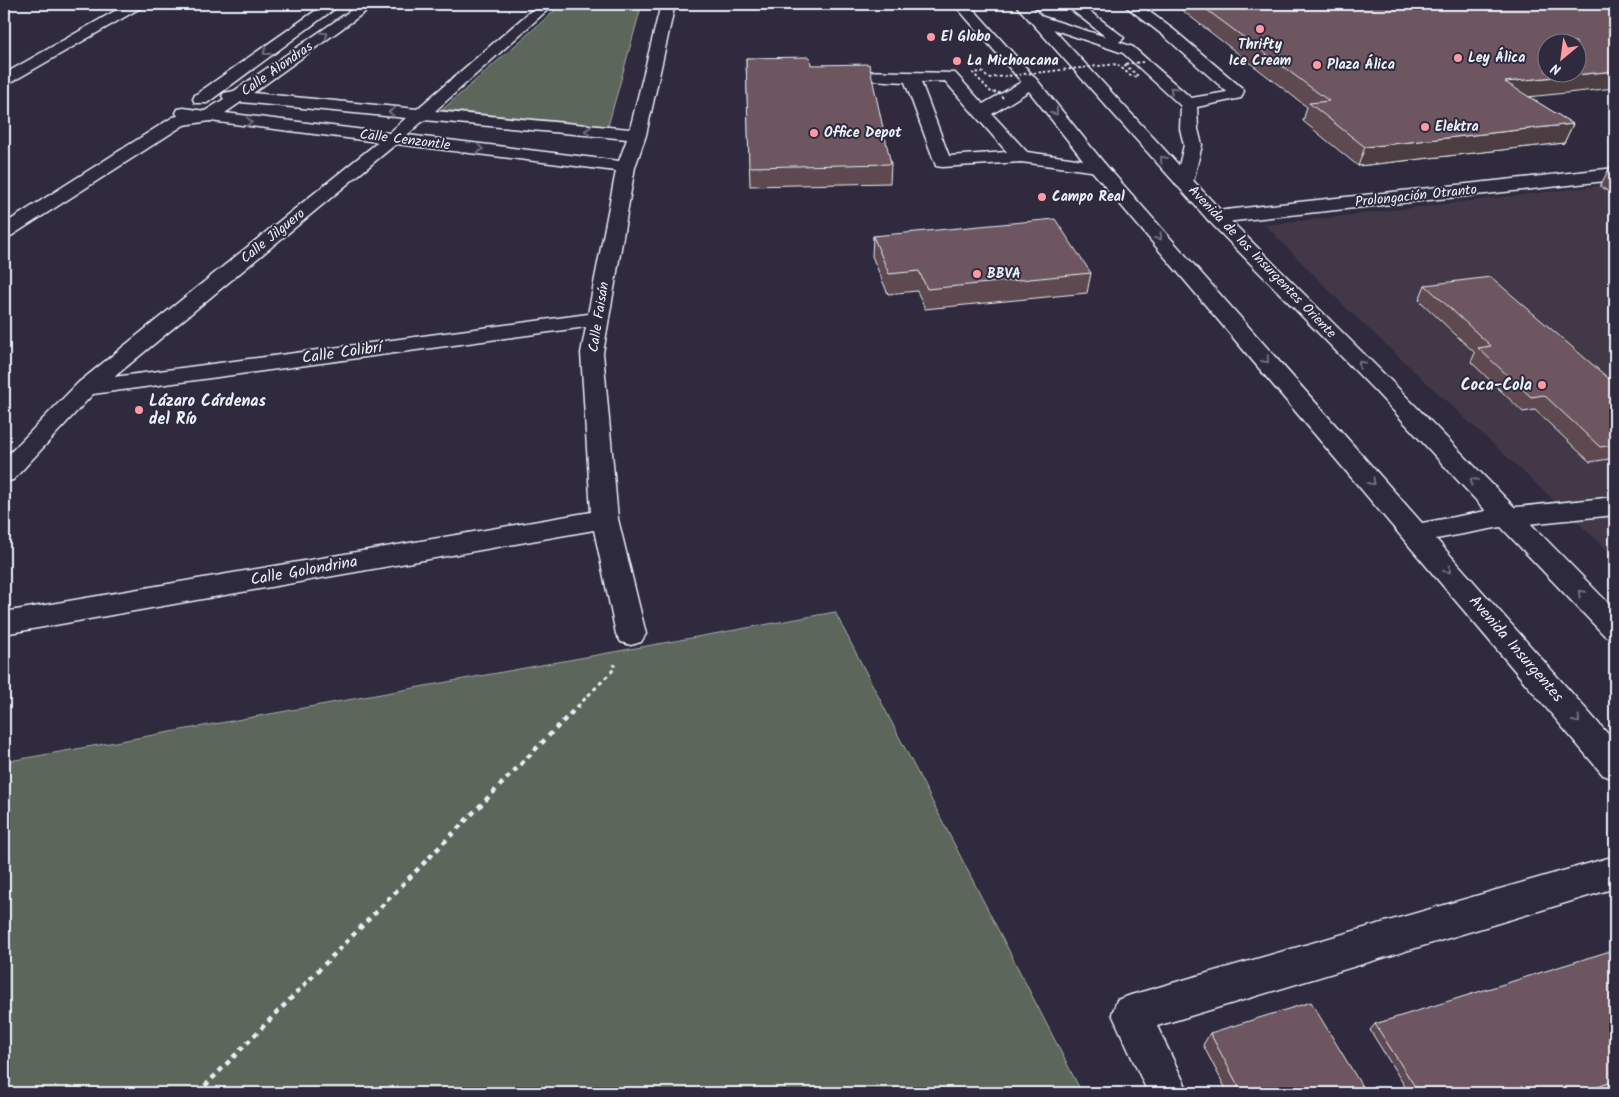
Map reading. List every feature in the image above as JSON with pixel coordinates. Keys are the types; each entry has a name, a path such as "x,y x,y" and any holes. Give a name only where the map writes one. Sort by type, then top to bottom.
{"main road":[{"path":"4,80 137,4"},
{"name":"Calle Alondras","path":"4,232 182,117 208,94 334,4"},
{"name":"Calle Alondras","path":"207,117 369,4"},
{"name":"Calle Jilguero","path":"4,474 86,388 392,138 547,4"},
{"name":"Calle Faisán","path":"631,634 605,519 592,353 626,167 637,135 668,4"},
{"path":"961,4 1031,83 1098,167 1417,533 1506,517 1615,506"},
{"name":"Avenida de los Insurgentes Oriente","path":"1022,4 1038,12 1216,217 1385,388 1506,517"},
{"path":"1071,4 1112,34 1130,42 1143,62 1189,105 1189,130 1194,145 1184,182"},
{"path":"1130,4 1170,34 1236,92 1235,95 1202,100 1189,105"},
{"path":"1038,12 1062,28 1130,42"},
{"path":"1150,34 1170,34"},
{"path":"857,76 948,76 1021,157"},
{"path":"911,77 942,162 1021,157 1098,167"},
{"path":"981,112 1031,83"},
{"name":"Calle Cenzontle","path":"208,94 637,135"},
{"name":"Calle Cenzontle","path":"182,117 207,117 626,167"},
{"name":"Prolongación Otranto","path":"1216,217 1615,174"},
{"name":"Calle Colibrí","path":"86,388 598,319"},
{"path":"1506,517 1615,628"},
{"name":"Calle Golondrina","path":"4,623 605,519"},
{"name":"Avenida Insurgentes","path":"1417,533 1615,764"},
{"path":"1169,1093 1130,1014 1615,872"}],"path":[{"path":"1003,98 998,92 992,93 973,73 982,72 988,78 1117,64 1132,77 1138,76 1124,64 1143,62"},
{"path":"198,1093 615,668 613,652 631,634"}],"shaded area":[{"path":"1615,184 1615,557 1346,308 1265,225"}],"green space":[{"path":"562,4 642,4 608,126 442,110"},
{"path":"835,612 1082,1093 4,1093 4,762"}],"building":[{"path":"1199,4 1615,4 1615,71 1586,74 1586,32 1536,32 1536,79 1505,82 1573,124 1365,147 1309,103 1329,101"},
{"name":"Office Depot","path":"810,57 811,65 869,64 891,164 749,167 746,58"},
{"path":"1055,219 1091,273 927,289 919,271 889,274 873,236"},
{"name":"Coca-Cola","path":"1491,277 1615,384 1615,445 1600,447 1544,395 1531,397 1478,348 1491,346 1425,285"},
{"path":"1610,951 1615,957 1615,1081 1579,1093 1419,1093 1375,1024"},
{"path":"1311,1002 1366,1093 1242,1093 1210,1033"}],"place":[{"name":"Thrifty Ice Cream","path":"1260,29"},
{"name":"El Globo","path":"931,37"},
{"name":"Ley Álica","path":"1458,58"},
{"name":"La Michoacana","path":"957,61"},
{"name":"Plaza Álica","path":"1317,65"},
{"name":"Elektra","path":"1425,127"},
{"name":"Office Depot","path":"814,133"},
{"name":"Campo Real","path":"1042,197"},
{"name":"BBVA","path":"977,274"},
{"name":"Coca-Cola","path":"1542,385"},
{"name":"Lázaro Cárdenas del Río","path":"139,410"}]}
